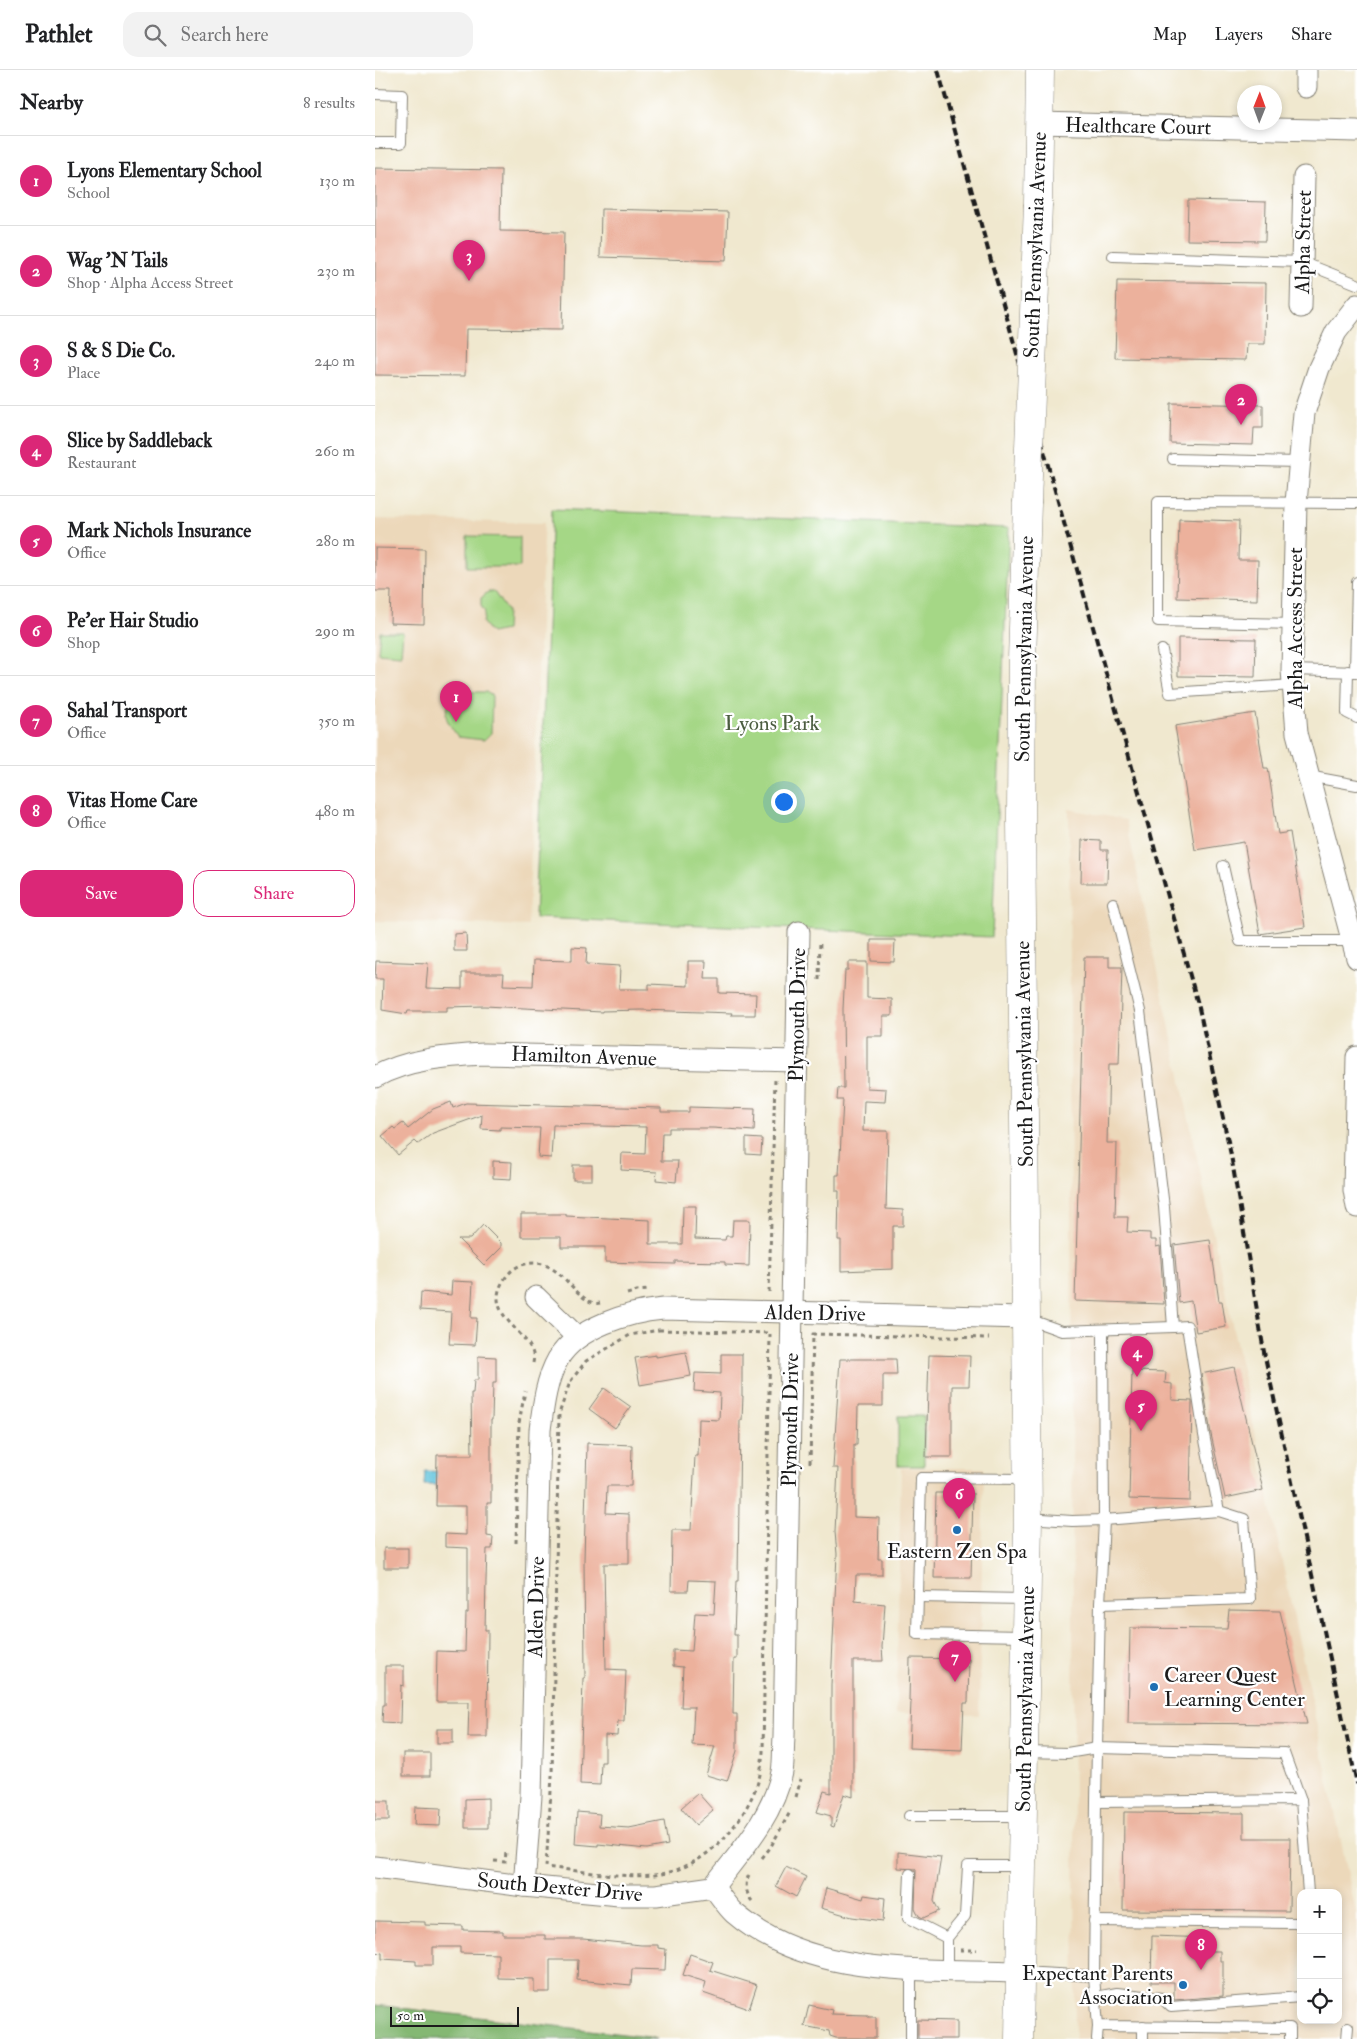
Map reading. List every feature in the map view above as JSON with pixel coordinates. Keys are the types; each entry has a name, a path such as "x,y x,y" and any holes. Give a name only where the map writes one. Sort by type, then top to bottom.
{"main road":[{"name":"South Pennsylvania Avenue","path":"1019,2039 1029,1518 1021,829 1022,660 1038,204 1040,70"}],"street":[{"name":"Healthcare Court","path":"1039,123 1357,131"},
{"name":"Alpha Street","path":"1301,307 1304,177"},
{"name":"Alpha Access Street","path":"1354,949 1297,733 1292,677 1296,503 1304,413 1319,368 1336,332 1357,305"},
{"name":"Plymouth Drive","path":"713,1886 758,1827 771,1805 782,1772 785,1727 792,1312 786,1061 799,932"},
{"name":"Hamilton Avenue","path":"375,1077 420,1062 446,1056 484,1054 786,1061"},
{"path":"1357,1058 1354,1190 1357,1207"},
{"path":"536,1298 577,1337"},
{"name":"Alden Drive","path":"524,1886 531,1796 540,1430 543,1405 550,1378 559,1358 577,1337 619,1317 641,1311 663,1309 1027,1318"},
{"name":"South Dexter Drive","path":"375,1867 524,1886 619,1895 656,1895 713,1886"},
{"path":"713,1886 733,1912 758,1930 791,1947 829,1960 871,1966 911,1968 947,1959 1020,1972"}],"lane":[{"path":"375,94 402,95 401,143 375,143"},
{"path":"1113,256 1302,262 1357,284"},
{"path":"1173,458 1300,462"},
{"path":"1293,624 1158,621 1158,502 1357,503"},
{"path":"1357,582 1356,635 1347,713 1353,718 1357,718"},
{"path":"1162,650 1170,694 1292,677 1353,672"},
{"path":"1308,776 1357,785"},
{"path":"1223,866 1240,941 1354,949"},
{"path":"1113,903 1140,1011 1164,1207 1173,1327"},
{"path":"1027,1318 1062,1331 1187,1326 1204,1435 1219,1511"},
{"path":"1097,2039 1094,1921 1100,1604 1104,1520 1103,1330"},
{"path":"1027,1636 917,1634 921,1478 1028,1478"},
{"path":"1029,1518 1072,1521 1104,1520 1219,1511 1244,1519 1250,1599 1100,1604"},
{"path":"918,1597 1027,1599"},
{"path":"1024,1752 1067,1753 1097,1748 1284,1753 1301,1800 1308,1889"},
{"path":"1096,1802 1301,1800"},
{"path":"909,1816 1023,1816"},
{"path":"947,1959 947,1938 965,1916 967,1866 1022,1866"},
{"path":"909,1874 908,1918 947,1938"},
{"path":"1094,1921 1297,1922"},
{"path":"911,1968 911,2039"},
{"path":"1020,1972 1094,1976"},
{"path":"1096,1997 1117,1993 1162,1998 1171,2007 1297,1997"},
{"path":"1098,2026 1290,2028 1290,2039"},
{"path":"1143,2026 1143,2039"},
{"path":"1347,2039 1348,2027"}],"path":[{"path":"819,986 820,940"},
{"path":"761,1292 770,1292 786,1061"},
{"path":"533,1366 534,1359 530,1346 506,1320 498,1305 499,1291 504,1279 514,1268 528,1263 543,1263 556,1270 585,1299 596,1304 603,1302"},
{"path":"619,1298 637,1291 656,1290"},
{"path":"659,1330 770,1333 763,1752 759,1777 749,1803 733,1829 713,1848 694,1861 671,1871 654,1875 619,1875 546,1867 553,1776 559,1414 571,1382 586,1361 630,1335 659,1330"},
{"path":"810,1464 813,1334 989,1338"},
{"path":"516,1550 519,1423 521,1402 526,1387"},
{"path":"760,1860 770,1848 787,1819 800,1788 802,1771"},
{"path":"486,1860 505,1862 506,1846"},
{"path":"751,1872 747,1878 746,1889 750,1899 757,1905"},
{"path":"947,1959 977,1950"}],"shaded area":[{"path":"375,519 544,523 528,926 375,921"},
{"path":"1069,809 1126,820 1357,1917 1357,2039 1075,2039"},
{"path":"901,1468 984,1468 979,1715 896,1713"}],"green space":[{"name":"Lyons Park","path":"552,509 1009,528 992,937 535,918"},
{"path":"467,536 520,537 520,567 467,567"},
{"path":"488,592 494,592 507,611 506,630 491,633 483,623 485,612 481,606 481,598"},
{"path":"380,632 403,632 401,655 378,653"},
{"path":"456,692 486,692 492,696 491,733 484,740 458,737 449,724 446,715 448,706"},
{"path":"898,1416 924,1416 924,1466 898,1466"},
{"path":"375,2005 649,2037 657,2039 375,2039"}],"water":[{"path":"425,1471 451,1472 450,1485 424,1485"}],"building":[{"path":"375,168 501,170 500,231 564,232 562,330 466,329 465,376 375,375"},
{"path":"1188,200 1266,202 1265,241 1187,240"},
{"path":"601,209 728,212 726,261 600,257"},
{"path":"1117,281 1266,283 1265,344 1247,344 1246,360 1115,358"},
{"path":"1171,403 1263,405 1263,428 1254,428 1253,445 1170,443"},
{"path":"1179,519 1239,521 1238,560 1258,560 1257,600 1177,598"},
{"path":"375,548 425,549 424,624 390,623 391,591 375,591"},
{"path":"1178,638 1256,639 1255,677 1178,676"},
{"path":"1255,713 1264,768 1268,768 1278,834 1290,832 1305,927 1260,934 1244,842 1195,850 1175,726"},
{"path":"1082,840 1101,841 1101,850 1108,850 1107,883 1081,883"},
{"path":"466,933 467,951 454,951 454,934"},
{"path":"871,940 895,940 894,962 871,961"},
{"path":"572,947 587,948 586,964 620,966 619,989 649,989 649,984 688,986 688,961 706,961 705,979 719,979 719,993 756,994 755,1015 641,1010 602,1012 485,1006 447,1007 447,1011 408,1011 407,1014 382,1010 383,979 375,979 376,961 428,963 426,988 462,989 462,973 504,973 503,985 533,986 534,960 572,961"},
{"path":"1084,957 1109,957 1109,967 1122,967 1119,1064 1109,1064 1107,1143 1117,1143 1115,1217 1128,1217 1127,1232 1150,1233 1150,1240 1156,1240 1156,1247 1160,1246 1164,1304 1075,1301"},
{"path":"848,962 867,962 867,998 892,999 892,1016 883,1016 883,1036 867,1036 867,1088 886,1089 885,1102 864,1101 863,1131 888,1131 886,1209 903,1210 903,1226 893,1226 893,1269 841,1271 841,1240 838,1240 839,1191 836,1191 836,1175 839,1175 843,1100 837,1100 838,1088 844,1088 843,1009 845,970 848,970"},
{"path":"451,1102 453,1108 466,1103 661,1108 661,1112 689,1112 689,1107 755,1109 754,1131 713,1128 669,1128 669,1133 662,1133 661,1161 678,1161 676,1182 656,1180 657,1172 621,1170 622,1153 645,1154 646,1127 553,1125 551,1158 538,1157 540,1128 500,1127 500,1130 481,1129 482,1115 433,1133 418,1144 415,1141 398,1155 382,1136 393,1127 395,1129 403,1123 408,1129 433,1109"},
{"path":"746,1138 762,1139 761,1155 746,1154"},
{"path":"493,1161 512,1162 511,1179 493,1178"},
{"path":"573,1165 592,1165 592,1180 573,1180"},
{"path":"683,1206 696,1206 695,1239 725,1240 726,1236 732,1236 733,1220 750,1220 749,1266 725,1265 725,1262 675,1261 675,1264 605,1262 605,1247 561,1247 561,1237 521,1237 521,1214 566,1214 566,1216 650,1220 650,1244 682,1244"},
{"path":"483,1225 501,1243 501,1248 484,1265 458,1239 470,1239"},
{"path":"1210,1240 1219,1301 1222,1301 1226,1327 1196,1332 1191,1301 1179,1303 1174,1245"},
{"path":"452,1281 473,1282 471,1318 477,1318 475,1345 449,1344 451,1312 420,1310 421,1292 451,1295"},
{"path":"686,1352 691,1376 640,1385 635,1358"},
{"path":"721,1354 742,1354 743,1396 742,1420 740,1420 738,1581 736,1581 734,1635 737,1635 737,1659 734,1659 733,1714 737,1714 737,1751 727,1781 706,1775 715,1746 692,1745 694,1707 681,1707 683,1667 673,1666 673,1650 692,1651 695,1613 714,1614 716,1581 689,1580 688,1591 671,1591 672,1530 691,1530 695,1456 698,1456 699,1419 719,1420 720,1393 694,1391 695,1373 721,1374"},
{"path":"929,1355 970,1356 969,1386 952,1386 952,1457 926,1457"},
{"path":"478,1356 496,1357 496,1383 493,1383 491,1420 491,1503 487,1503 487,1536 493,1537 492,1549 487,1549 486,1580 485,1630 488,1630 487,1737 468,1737 469,1702 436,1702 437,1651 465,1652 466,1613 468,1613 468,1548 445,1547 445,1534 466,1535 466,1506 436,1506 437,1455 472,1455 471,1393 473,1393 474,1380 478,1380"},
{"path":"840,1359 896,1359 897,1375 883,1375 883,1406 858,1406 857,1445 854,1445 854,1517 879,1518 878,1559 882,1559 882,1575 856,1575 855,1601 885,1604 883,1661 853,1661 853,1797 844,1794 834,1827 831,1826 831,1816 817,1812 824,1791 831,1793 831,1685 837,1554 835,1532 838,1468 833,1468"},
{"path":"1234,1367 1263,1490 1225,1498 1211,1434 1201,1374"},
{"path":"1132,1371 1166,1372 1165,1383 1172,1384 1172,1400 1192,1401 1190,1501 1129,1499"},
{"path":"604,1388 631,1407 615,1428 589,1409"},
{"path":"587,1443 632,1445 631,1486 607,1486 606,1513 629,1514 629,1564 604,1564 606,1669 626,1670 624,1721 618,1721 617,1736 605,1735 605,1762 601,1762 600,1785 580,1784 583,1678 585,1678 584,1560"},
{"path":"936,1493 973,1493 971,1578 934,1578"},
{"path":"384,1548 408,1548 408,1568 384,1568"},
{"path":"1229,1610 1280,1611 1307,1724 1128,1723 1130,1628 1227,1629"},
{"path":"910,1658 969,1659 968,1703 964,1703 962,1750 909,1748"},
{"path":"385,1666 404,1666 404,1686 401,1685 400,1723 382,1722 383,1705 385,1705"},
{"path":"437,1729 453,1729 453,1743 437,1743"},
{"path":"403,1753 430,1753 430,1776 403,1776"},
{"path":"698,1793 713,1810 696,1825 681,1808"},
{"path":"488,1798 488,1828 465,1828 465,1799"},
{"path":"375,1801 389,1801 389,1820 375,1820"},
{"path":"415,1807 441,1808 440,1826 414,1825"},
{"path":"577,1812 600,1814 599,1826 629,1828 664,1821 668,1845 647,1849 598,1844 598,1846 575,1844"},
{"path":"1124,1812 1244,1813 1244,1838 1290,1838 1289,1911 1123,1910"},
{"path":"898,1852 941,1857 934,1901 939,1911 923,1918 919,1916 915,1908 916,1869 898,1868"},
{"path":"786,1867 806,1877 796,1897 776,1886"},
{"path":"826,1888 863,1899 864,1895 885,1898 883,1921 852,1917 821,1908"},
{"path":"375,1921 425,1922 425,1925 463,1926 463,1930 503,1931 503,1935 545,1935 545,1939 583,1939 658,1945 658,1948 666,1949 665,1970 632,1969 631,1985 577,1980 578,1960 550,1960 550,1992 534,1992 534,1979 498,1978 498,1954 460,1953 460,1947 433,1947 433,1965 416,1965 416,1961 382,1959 382,1953 375,1952"},
{"path":"1152,1936 1210,1938 1210,1951 1220,1951 1220,1961 1223,1961 1223,1996 1174,2000 1174,1982 1151,1982"},
{"path":"690,1954 713,1962 710,1970 757,1985 749,2009 703,1993 706,1982 683,1975"},
{"path":"809,2005 832,2010 831,2014 876,2017 876,2038 836,2038 830,2036 829,2031 804,2026"},
{"path":"918,2020 957,2021 957,2039 918,2039"}],"railway":[{"path":"938,70 1199,1008 1231,1155 1264,1352 1357,1784"}],"place":[{"name":"S & S Die Co.","path":"469,281"},
{"name":"Wag 'N Tails","path":"1241,425"},
{"name":"Lyons Elementary School","path":"456,722"},
{"name":"Slice by Saddleback","path":"1137,1377"},
{"name":"Mark Nichols Insurance","path":"1141,1431"},
{"name":"Pe'er Hair Studio","path":"959,1519"},
{"name":"Eastern Zen Spa","path":"957,1530"},
{"name":"Sahal Transport","path":"955,1682"},
{"name":"Career Quest Learning Center","path":"1154,1687"},
{"name":"Vitas Home Care","path":"1201,1970"},
{"name":"Expectant Parents Association","path":"1183,1985"}]}
